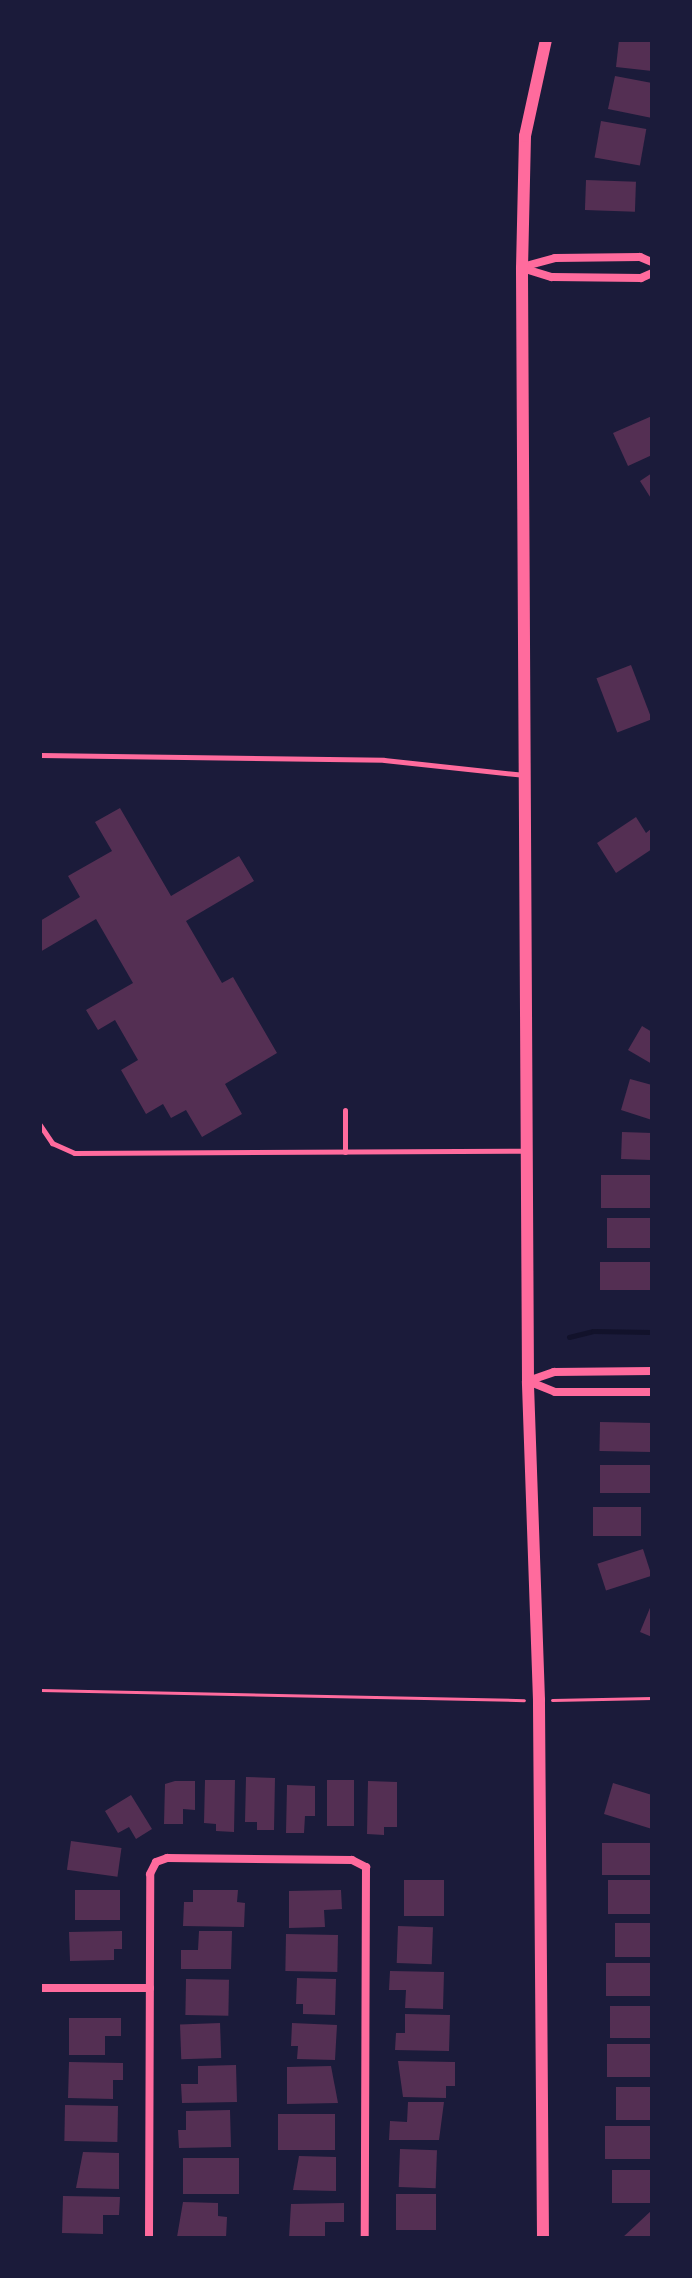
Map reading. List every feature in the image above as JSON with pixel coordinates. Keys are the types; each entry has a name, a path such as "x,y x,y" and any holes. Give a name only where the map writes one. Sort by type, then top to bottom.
{"street":[{"path":"543,2238 539,1700 528,1381 522,268 525,136 546,40"},
{"path":"522,268 555,258 640,257 652,262"},
{"path":"522,268 552,277 652,273"},
{"path":"528,1381 554,1372 652,1371"},
{"path":"528,1381 555,1392 652,1392"},
{"path":"149,2238 150,1874 156,1862 167,1858 363,1863 368,1884 365,2238"},
{"path":"40,1988 150,1988"}],"lane":[{"path":"40,755 384,760 526,775"},
{"path":"345,1110 345,1152"},
{"path":"40,1125 52,1143 74,1153 528,1151"}],"path":[{"path":"40,1690 539,1700 652,1698"}],"building":[{"path":"619,40 652,40 652,71 616,67"},
{"path":"615,76 652,83 652,118 608,109"},
{"path":"601,121 646,129 640,165 595,157"},
{"path":"586,180 636,182 635,212 585,210"},
{"path":"652,416 652,455 628,466 613,433"},
{"path":"652,473 652,500 640,481"},
{"path":"631,665 652,719 617,732 596,678"},
{"path":"120,808 171,896 239,856 254,881 186,921 222,983 233,977 277,1053 225,1084 242,1114 202,1137 186,1110 171,1118 163,1104 146,1114 121,1070 138,1060 115,1020 98,1030 86,1010 133,983 96,919 40,952 40,921 80,897 68,876 112,851 95,822"},
{"path":"636,817 646,833 652,828 652,849 616,873 597,843"},
{"path":"642,1026 652,1032 652,1064 628,1050"},
{"path":"630,1079 652,1085 652,1120 621,1110"},
{"path":"622,1132 652,1133 651,1160 621,1159"},
{"path":"601,1175 652,1175 652,1208 601,1208"},
{"path":"607,1218 652,1218 652,1248 607,1248"},
{"path":"600,1262 652,1262 652,1290 600,1290"},
{"path":"600,1422 652,1423 651,1452 599,1451"},
{"path":"600,1465 652,1465 652,1493 600,1493"},
{"path":"593,1507 641,1507 641,1536 593,1536"},
{"path":"643,1549 652,1576 606,1590 597,1564"},
{"path":"652,1603 652,1637 640,1632"},
{"path":"246,1777 275,1778 274,1830 257,1830 257,1822 245,1822"},
{"path":"205,1780 235,1780 234,1832 216,1831 216,1824 204,1823"},
{"path":"327,1780 354,1780 354,1826 327,1826"},
{"path":"195,1781 195,1810 183,1809 183,1824 164,1824 165,1784"},
{"path":"368,1781 397,1782 397,1827 384,1827 384,1835 367,1834"},
{"path":"613,1783 652,1795 652,1829 604,1814"},
{"path":"287,1785 315,1786 315,1816 305,1816 304,1833 286,1833"},
{"path":"131,1795 152,1829 136,1839 129,1827 118,1833 105,1811"},
{"path":"71,1841 122,1848 117,1877 67,1870"},
{"path":"602,1843 652,1843 652,1875 602,1875"},
{"path":"404,1880 444,1880 444,1916 404,1916"},
{"path":"608,1880 652,1880 652,1914 608,1914"},
{"path":"75,1890 120,1890 120,1920 75,1920"},
{"path":"193,1890 238,1890 237,1902 245,1903 244,1927 183,1926 184,1902 193,1902"},
{"path":"341,1890 342,1909 324,1910 325,1927 289,1928 289,1891"},
{"path":"615,1923 652,1923 652,1957 615,1957"},
{"path":"398,1926 433,1927 432,1964 397,1963"},
{"path":"122,1931 122,1949 114,1949 114,1960 70,1961 69,1932"},
{"path":"199,1931 232,1931 231,1969 181,1969 181,1950 198,1950"},
{"path":"286,1934 338,1935 337,1972 285,1971"},
{"path":"606,1963 652,1963 652,1996 606,1996"},
{"path":"390,1971 444,1972 443,2009 405,2008 406,1990 389,1990"},
{"path":"297,1978 336,1979 335,2015 303,2014 303,2004 296,2004"},
{"path":"186,1979 229,1980 228,2016 185,2015"},
{"path":"610,2006 652,2006 652,2038 610,2038"},
{"path":"405,2014 450,2015 449,2051 395,2050 396,2033 405,2033"},
{"path":"69,2018 121,2018 121,2036 105,2036 105,2055 69,2055"},
{"path":"220,2023 221,2058 181,2059 180,2024"},
{"path":"292,2023 337,2025 335,2060 297,2059 298,2046 291,2046"},
{"path":"607,2044 652,2044 652,2077 607,2077"},
{"path":"398,2061 455,2062 455,2086 446,2086 446,2098 403,2097"},
{"path":"69,2062 123,2063 123,2080 113,2080 113,2099 68,2098"},
{"path":"236,2065 237,2102 182,2103 181,2084 198,2084 198,2066"},
{"path":"331,2066 338,2103 287,2104 287,2067"},
{"path":"616,2087 652,2087 652,2120 616,2120"},
{"path":"408,2102 444,2102 439,2140 389,2140 390,2121 407,2122"},
{"path":"65,2105 118,2106 117,2142 64,2141"},
{"path":"230,2110 231,2147 179,2148 178,2130 186,2130 186,2111"},
{"path":"278,2114 335,2114 335,2150 278,2150"},
{"path":"605,2126 652,2126 652,2159 605,2159"},
{"path":"400,2149 437,2150 436,2188 399,2187"},
{"path":"83,2152 119,2153 119,2189 76,2188"},
{"path":"299,2156 336,2157 336,2191 293,2190"},
{"path":"183,2158 239,2158 239,2194 183,2194"},
{"path":"612,2170 652,2170 652,2203 612,2203"},
{"path":"396,2194 436,2194 436,2230 396,2230"},
{"path":"63,2196 120,2197 119,2215 103,2215 103,2234 62,2233"},
{"path":"183,2202 218,2203 218,2216 227,2217 226,2238 177,2237"},
{"path":"344,2203 344,2222 325,2222 325,2238 289,2238 291,2204"},
{"path":"652,2210 652,2238 622,2238"}],"waterway":[{"path":"569,1337 593,1331 652,1332"}]}
